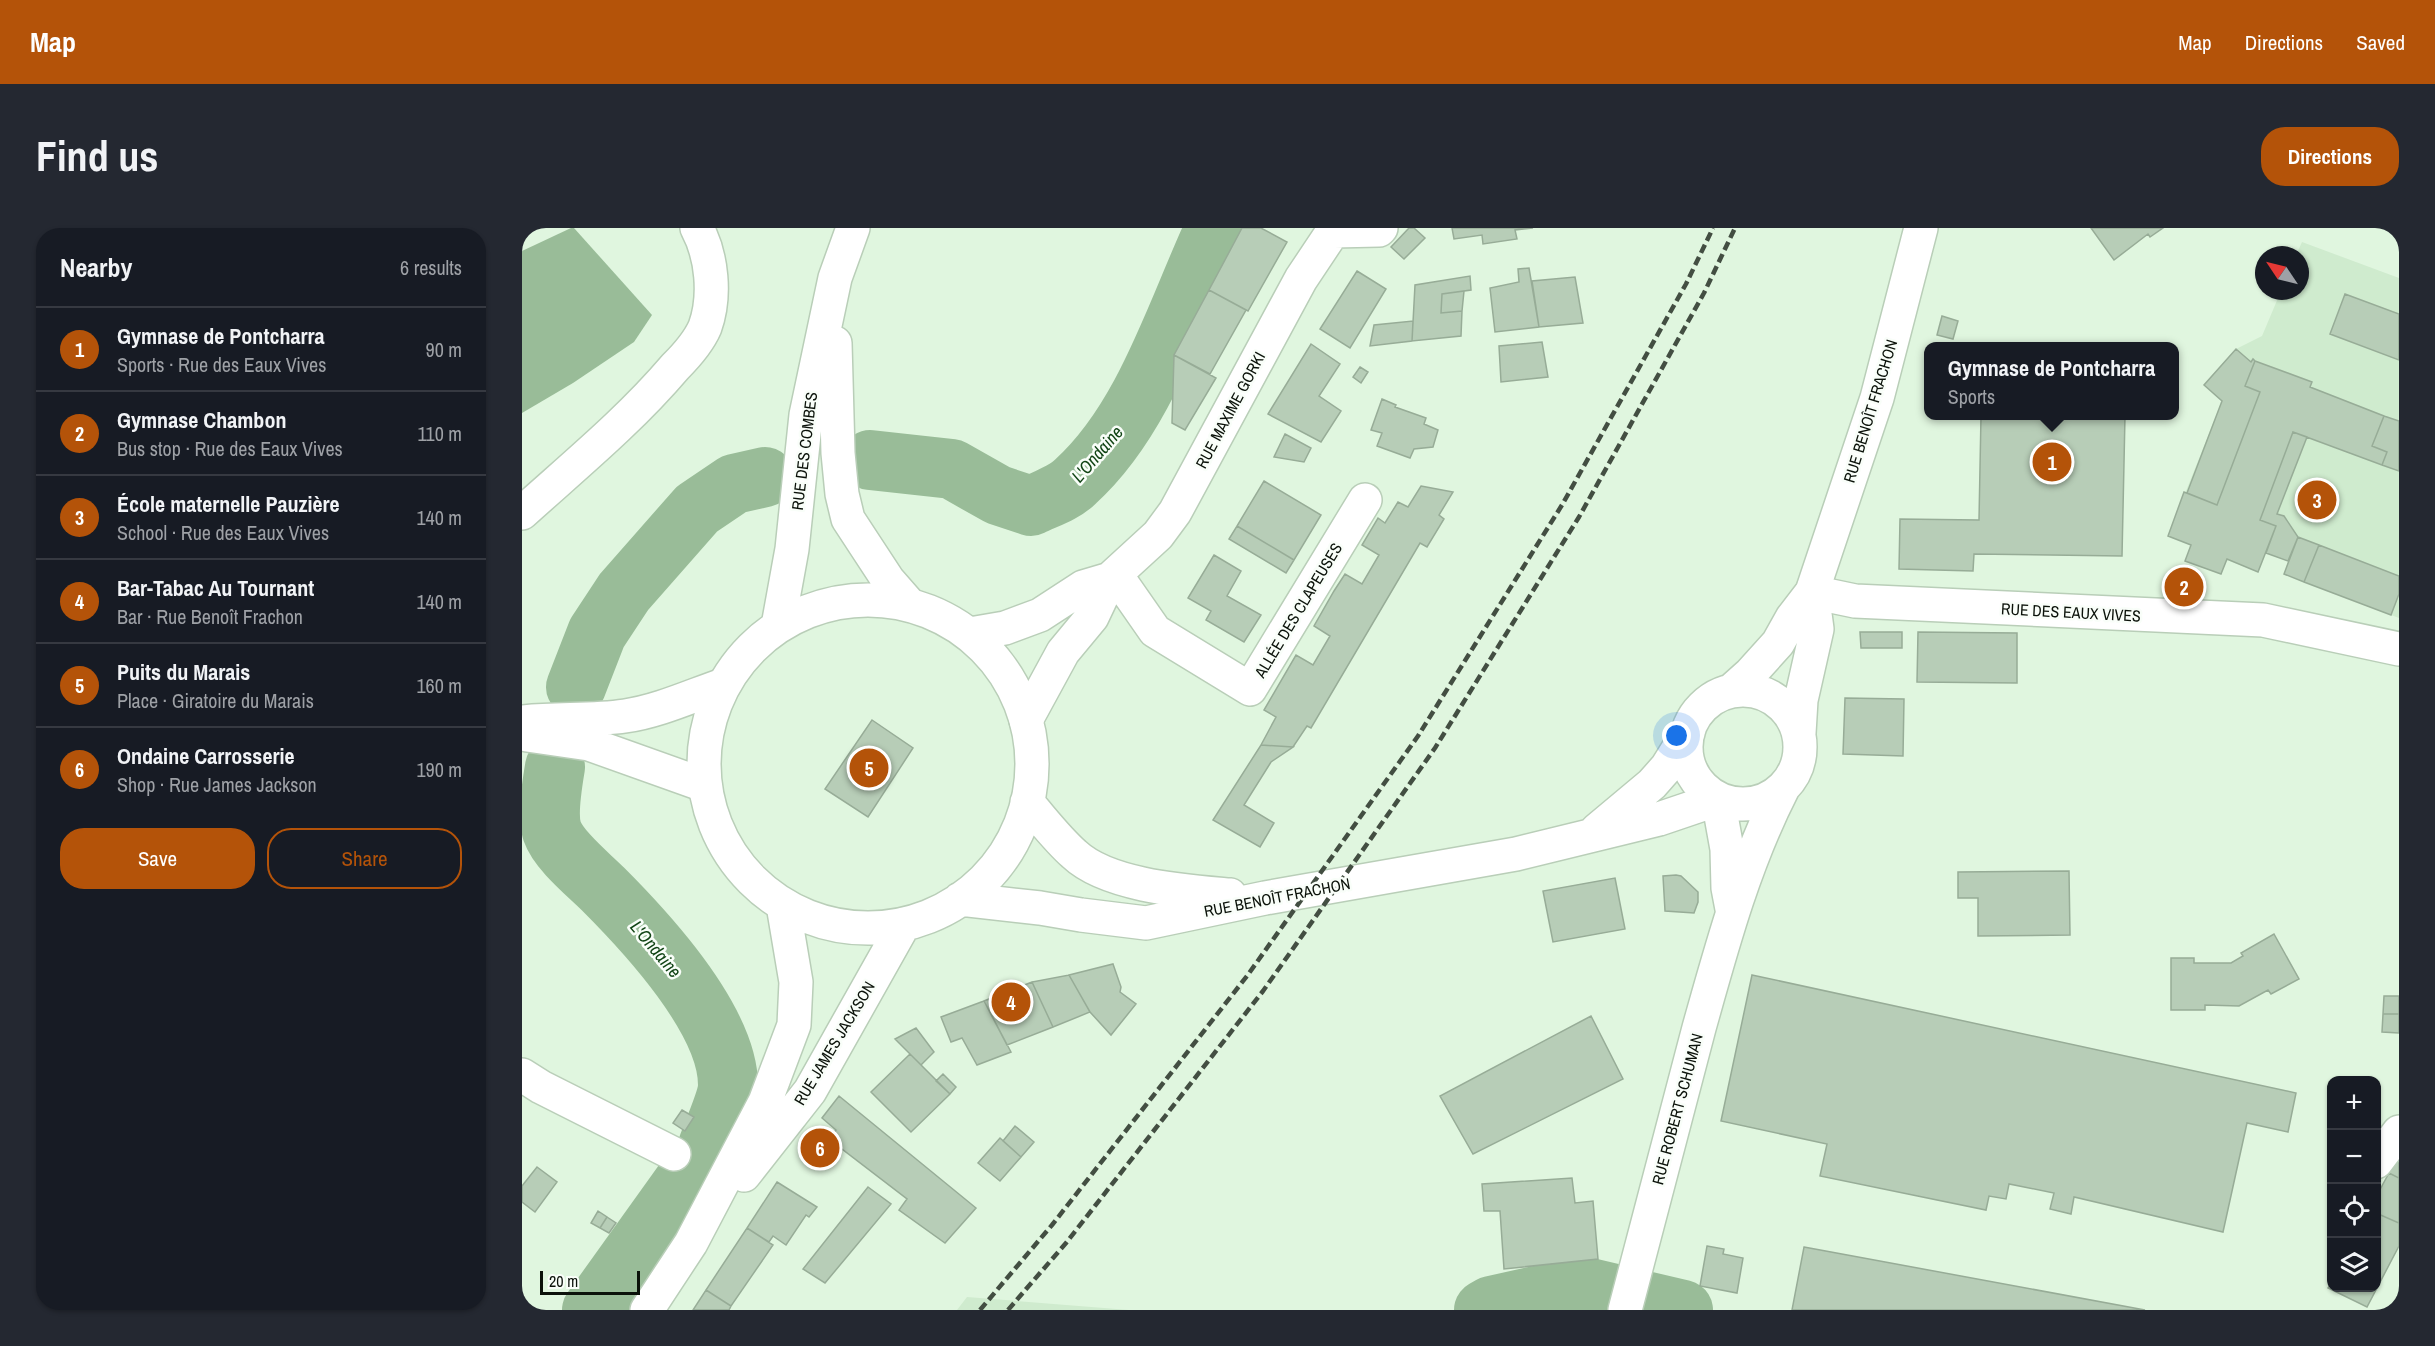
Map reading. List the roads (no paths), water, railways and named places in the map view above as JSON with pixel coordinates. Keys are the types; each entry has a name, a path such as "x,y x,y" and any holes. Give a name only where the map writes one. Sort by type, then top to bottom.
{"main road":[{"path":"522,513 645,402 689,351 705,327 711,278 707,256 697,228"},
{"name":"RUE DES COMBES","path":"778,626 792,549 806,415 835,278 854,228"},
{"path":"1335,229 1379,230 1381,228"},
{"name":"RUE BENOÎT FRACHON","path":"1731,691 1750,675 1779,643 1792,618 1812,592 1877,398 1921,228"},
{"name":"RUE MAXIME GORKI","path":"1026,720 1063,652 1092,617 1113,577 1158,535 1175,512 1301,279 1335,229"},
{"name":"RUE DES COMBES","path":"835,278 835,414 842,494 848,519 888,580 909,604"},
{"name":"ALLÉE DES CLAPEUSES","path":"1113,577 1155,632 1250,689 1365,500"},
{"name":"RUE MAXIME GORKI","path":"969,634 1005,628 1031,618 1083,587 1113,577"},
{"name":"RUE BENOÎT FRACHON","path":"1799,734 1801,700 1817,629 1812,592"},
{"name":"RUE DES EAUX VIVES","path":"1812,592 1855,601 2263,620 2399,649"},
{"path":"864,599 909,604 941,616 969,634 1005,673 1018,695 1032,747 1032,775 1027,802 1013,840 990,873 960,899 933,915 904,924 862,928 821,922 783,905 745,874 718,833 704,785 706,733 723,685 747,651 778,626 820,606 864,599"},
{"path":"522,722 556,718 593,720 628,716 663,707 723,685"},
{"path":"1731,691 1756,691 1779,702 1791,716 1799,734 1801,748 1799,763 1793,777 1769,799 1753,804 1735,804 1718,799 1698,783 1691,771 1686,746 1694,718 1703,706 1731,691"},
{"name":"RUE BENOÎT FRACHON","path":"1591,835 1653,784 1667,767 1688,733"},
{"path":"522,734 589,744 704,785"},
{"name":"RUE ROBERT SCHUMAN","path":"1624,1310 1732,909 1768,818 1783,788"},
{"name":"RUE BENOÎT FRACHON","path":"960,899 1146,922 1265,898 1516,854 1659,819 1718,799"},
{"name":"RUE ROBERT SCHUMAN","path":"1718,799 1727,849 1728,888 1732,909"},
{"path":"1027,802 1075,856 1103,872 1161,888 1265,898"},
{"name":"RUE JAMES JACKSON","path":"691,1243 765,1102 794,1024 796,982 783,905"},
{"name":"RUE JAMES JACKSON","path":"647,1310 691,1243 810,1091 904,924"},
{"path":"522,1075 541,1087 674,1154"},
{"path":"2381,1155 2399,1132"}],"waterway":[{"name":"L'Ondaine","path":"870,460 952,469 998,495 1031,506 1065,489 1100,456 1121,428 1140,396 1157,363 1215,228"},
{"name":"L'Ondaine","path":"576,687 597,633 624,592 697,509 734,484 765,477"},
{"name":"L'Ondaine","path":"555,767 550,816 552,831 556,839 567,854 621,907 662,953 700,1006 715,1033 724,1060 728,1085 708,1146"},
{"name":"L'Ondaine","path":"592,1310 683,1183"},
{"path":"1484,1310 1491,1306 1581,1286 1683,1310"}],"railway":[{"path":"980,1310 1052,1225 1247,976 1418,736 1562,505 1686,284 1713,228"},
{"path":"1008,1310 1066,1243 1263,991 1435,748 1579,517 1704,293 1735,228"}],"place":[{"name":"Gymnase de Pontcharra","path":"2052,462"},
{"name":"École maternelle Pauzière","path":"2317,500"},
{"name":"Gymnase Chambon","path":"2184,587"},
{"name":"Puits du Marais","path":"869,768"},
{"name":"Bar-Tabac Au Tournant","path":"1011,1002"},
{"name":"Ondaine Carrosserie","path":"820,1148"}]}
